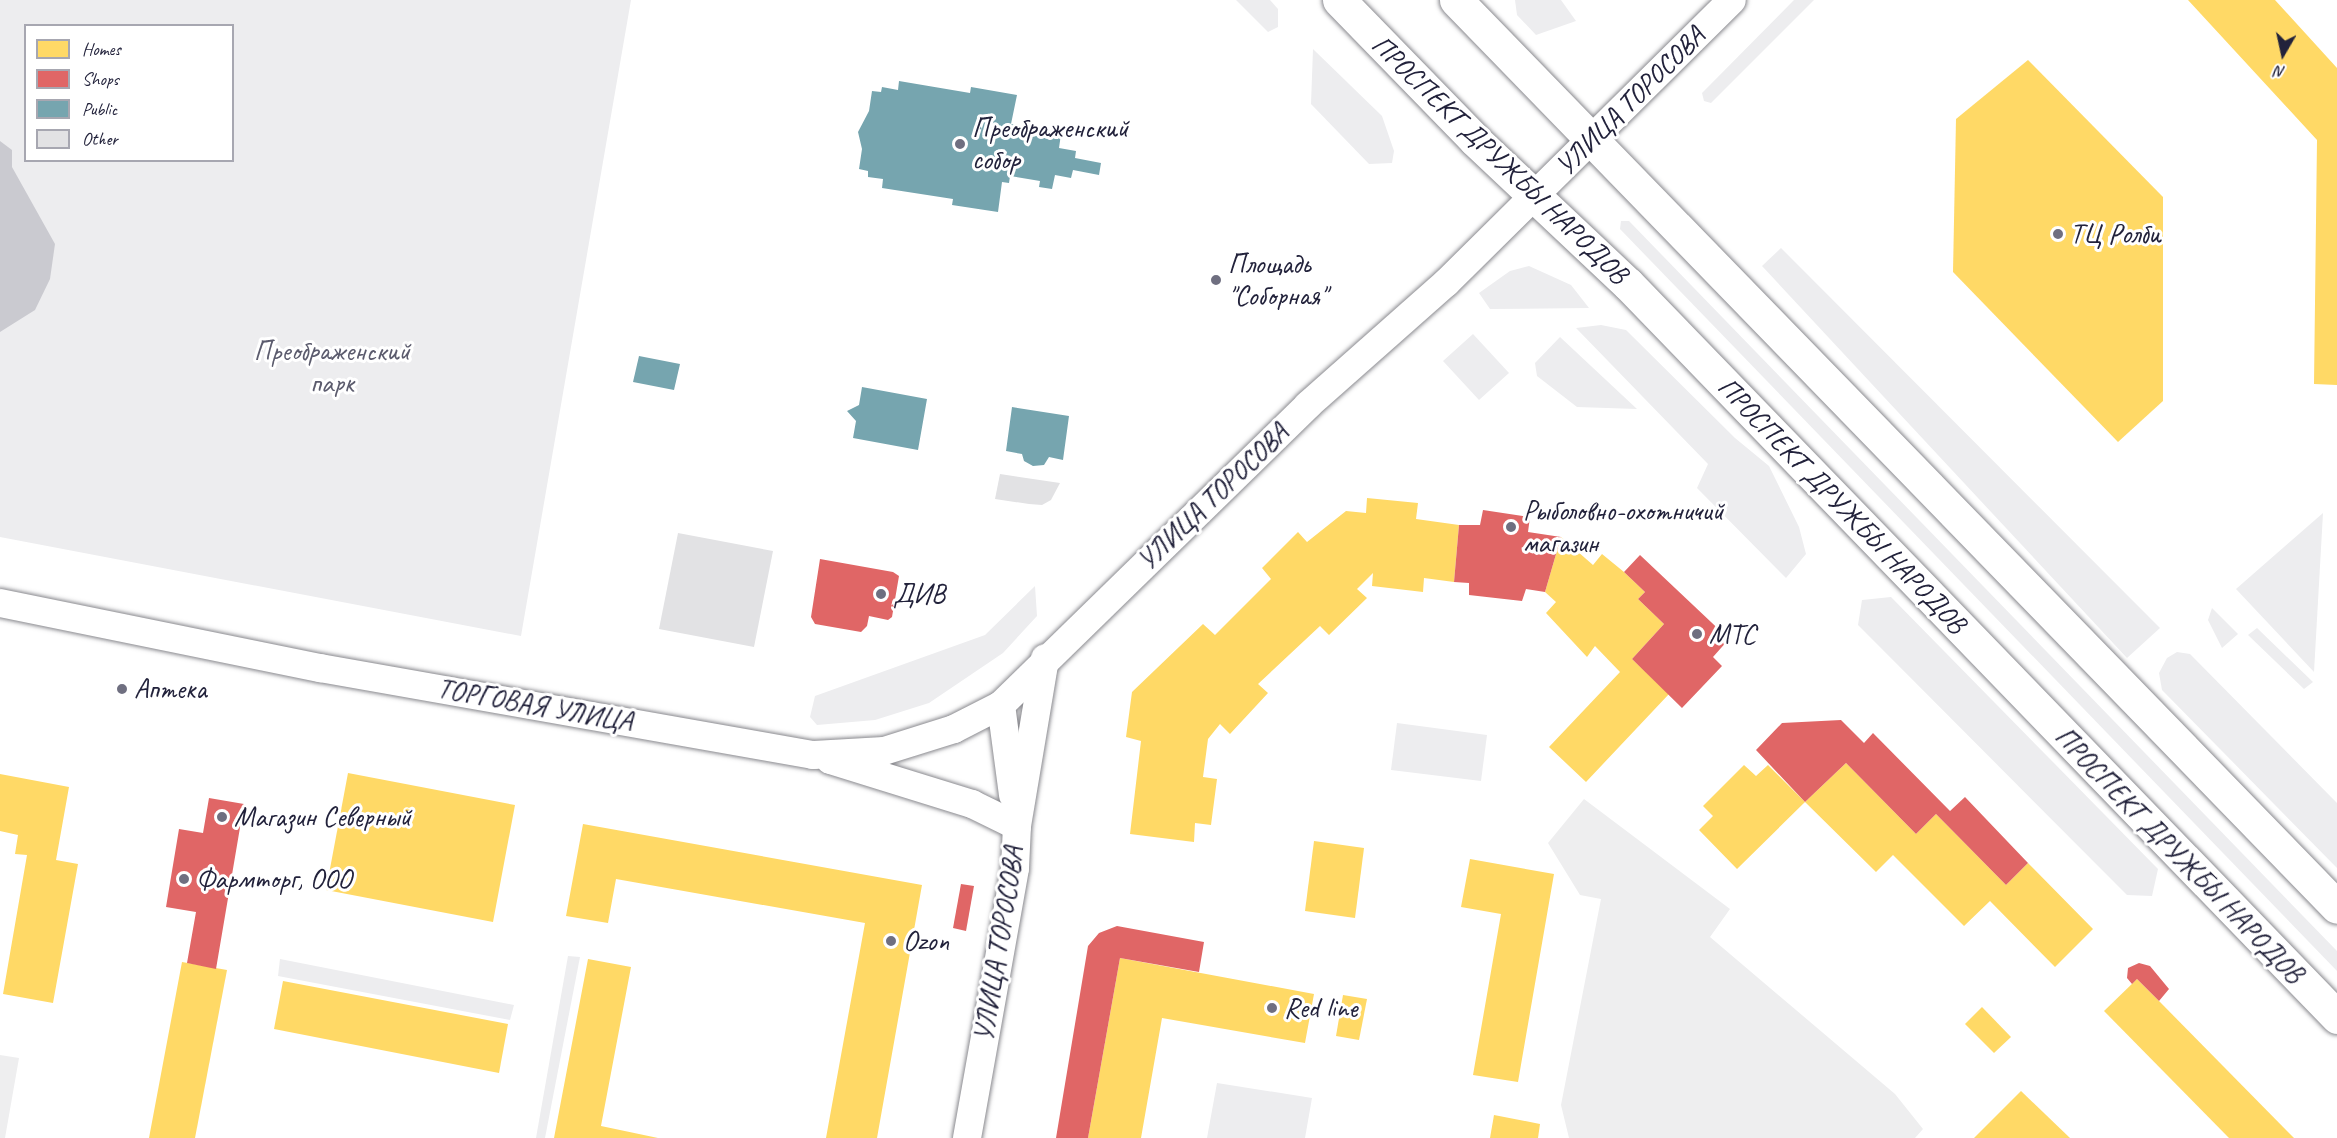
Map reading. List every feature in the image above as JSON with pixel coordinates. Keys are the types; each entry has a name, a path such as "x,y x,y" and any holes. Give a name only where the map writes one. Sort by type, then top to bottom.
{"main road":[{"name":"ПРОСПЕКТ ДРУЖБЫ НАРОДОВ","path":"1339,0 1534,197 1628,284 2337,1017"},
{"path":"1456,0 1590,141 2337,907"}],"street":[{"name":"УЛИЦА ТОРОСОВА","path":"967,1138 1015,868 1017,826 1045,658 1308,405 1446,283 1732,0"},
{"name":"ТОРГОВАЯ УЛИЦА","path":"0,603 320,668 813,754 884,751 954,729 1001,705 1045,658"},
{"path":"1001,705 1017,826"},
{"path":"1001,705 1018,718 1030,743"},
{"path":"813,754 972,804 1017,826"}],"shaded area":[{"path":"0,141 12,150 12,167 55,244 50,279 35,310 0,332"},
{"path":"1584,799 1730,909 1710,937 1895,1094 1923,1129 1915,1138 1569,1138 1561,1105 1601,899 1580,895 1548,843"},
{"path":"0,1055 19,1058 5,1138 0,1138"}],"green space":[{"name":"Преображенский парк","path":"0,0 631,0 521,636 0,537"},
{"path":"1236,0 1270,0 1278,9 1278,27 1268,32"},
{"path":"1515,0 1561,0 1576,21 1536,35 1517,15"},
{"path":"1794,0 1814,0 1711,103 1704,101 1702,93"},
{"path":"1313,49 1382,116 1394,151 1392,163 1369,164 1311,104"},
{"path":"1621,221 1629,221 2337,951 2337,971 1620,229"},
{"path":"1781,248 2160,628 2127,658 1762,266"},
{"path":"1529,266 1571,285 1589,308 1490,309 1479,293 1510,271"},
{"path":"1601,325 1626,330 1735,438 1769,466 1799,527 1806,554 1786,578 1697,488 1708,464 1576,328"},
{"path":"1473,334 1509,373 1479,400 1443,361"},
{"path":"1560,337 1637,409 1577,407 1537,376 1535,363"},
{"path":"2323,513 2314,672 2236,589"},
{"path":"1035,586 1037,616 1003,653 929,703 875,720 817,725 810,717 815,696 985,635"},
{"path":"1891,597 2158,869 2152,896 2127,895 1858,625 1862,600"},
{"path":"2212,608 2238,634 2222,648 2208,620"},
{"path":"2257,628 2313,682 2304,689 2248,635"},
{"path":"2177,652 2190,654 2337,803 2337,868 2162,690 2159,673 2167,658"},
{"path":"1397,723 1487,735 1481,781 1391,770"},
{"path":"568,956 580,957 545,1138 536,1138"},
{"path":"280,959 514,1005 510,1020 278,976"},
{"path":"1217,1083 1312,1098 1305,1138 1207,1138"}],"building: Homes":[{"path":"2188,0 2275,0 2337,68 2337,385 2314,384 2317,140"},
{"name":"ТЦ Ролби","path":"2028,60 2163,197 2163,401 2118,442 1953,272 1956,119"},
{"path":"1367,498 1418,503 1416,519 1459,525 1454,582 1424,578 1423,592 1372,586 1373,573 1357,589 1367,598 1329,635 1320,626 1258,684 1268,693 1230,734 1220,724 1208,739 1203,777 1217,779 1211,825 1195,823 1194,842 1130,834 1141,741 1126,737 1132,692 1203,624 1215,635 1271,579 1262,568 1298,532 1307,542 1346,511 1366,513"},
{"path":"1561,537 1593,565 1602,554 1624,572 1645,592 1638,599 1664,624 1632,659 1669,694 1586,782 1549,747 1620,672 1595,646 1587,657 1546,613 1556,602 1545,592"},
{"path":"1846,763 1916,834 1936,814 2006,885 2028,863 2093,929 2055,967 1990,901 1964,926 1893,855 1876,872 1805,802"},
{"path":"1744,765 1756,776 1768,765 1805,802 1737,869 1699,830 1713,816 1703,806"},
{"path":"348,773 515,805 493,922 326,890"},
{"path":"0,774 69,787 56,860 78,864 53,1003 3,994 27,855 15,854 18,835 0,831"},
{"path":"583,824 922,885 877,1138 826,1138 865,923 616,879 608,923 566,916"},
{"path":"1314,841 1364,848 1355,918 1305,911"},
{"path":"1470,859 1554,874 1518,1082 1473,1075 1501,914 1461,907"},
{"path":"1120,958 1314,994 1305,1043 1162,1018 1141,1138 1088,1138"},
{"path":"588,959 631,967 601,1126 658,1138 554,1138"},
{"path":"182,962 227,970 195,1138 149,1138"},
{"path":"2137,979 2294,1138 2229,1138 2104,1011"},
{"path":"283,981 508,1024 499,1073 274,1029"},
{"path":"1343,995 1367,999 1359,1040 1336,1036"},
{"path":"1982,1007 2011,1037 1994,1053 1965,1024"},
{"path":"2021,1091 2070,1138 1974,1138"},
{"path":"1494,1115 1540,1124 1538,1138 1490,1138"}],"building: Shops":[{"path":"1483,510 1530,517 1528,532 1561,537 1545,592 1526,589 1522,601 1469,595 1469,583 1454,582 1459,525 1480,525"},
{"path":"1640,555 1729,639 1713,657 1722,666 1682,708 1632,659 1664,624 1638,599 1645,592 1624,572"},
{"path":"820,559 893,572 899,576 892,617 888,620 869,616 867,626 861,632 815,624 811,617"},
{"path":"1841,720 1864,743 1873,733 1950,811 1965,797 2028,863 2006,885 1936,814 1916,834 1846,763 1805,802 1756,750 1782,723"},
{"path":"209,798 244,804 216,969 187,963 196,912 166,907 179,829 203,833"},
{"path":"961,884 974,886 966,931 953,928"},
{"path":"1117,926 1204,942 1199,972 1120,958 1088,1138 1056,1138 1088,946 1099,933"},
{"path":"2139,963 2150,966 2169,989 2159,1001 2137,979 2132,984 2127,978 2128,968"}],"building: Public":[{"name":"Преображенский собор","path":"899,81 970,93 971,87 1017,95 1011,124 1018,125 1017,132 1047,138 1048,132 1061,134 1059,148 1076,151 1075,158 1101,163 1099,175 1073,170 1071,178 1055,175 1052,189 1039,187 1040,181 1010,176 1009,183 1002,182 998,212 952,205 953,199 882,188 883,179 868,177 868,171 859,169 862,149 858,132 869,111 872,91 881,92 882,87 898,90"},
{"path":"639,356 680,364 674,390 633,382"},
{"path":"862,387 927,399 918,450 853,438 856,421 847,411 859,405"},
{"path":"1012,407 1069,416 1063,460 1049,457 1044,465 1033,466 1024,461 1022,454 1006,451"}],"building: Other":[{"path":"1000,474 1060,483 1051,500 1042,505 995,499"},
{"path":"678,533 773,551 754,647 659,629"}],"place":[{"name":"Преображенский собор","path":"960,144"},
{"name":"ТЦ Ролби","path":"2058,234"},
{"name":"Площадь \"Соборная\"","path":"1216,280"},
{"name":"Рыболовно-охотничий магазин","path":"1511,527"},
{"name":"ДИВ","path":"881,594"},
{"name":"МТС","path":"1697,634"},
{"name":"Аптека","path":"122,689"},
{"name":"Магазин Северный","path":"222,817"},
{"name":"Фармторг, ООО","path":"184,879"},
{"name":"Ozon","path":"891,941"},
{"name":"Red line","path":"1272,1008"}]}
